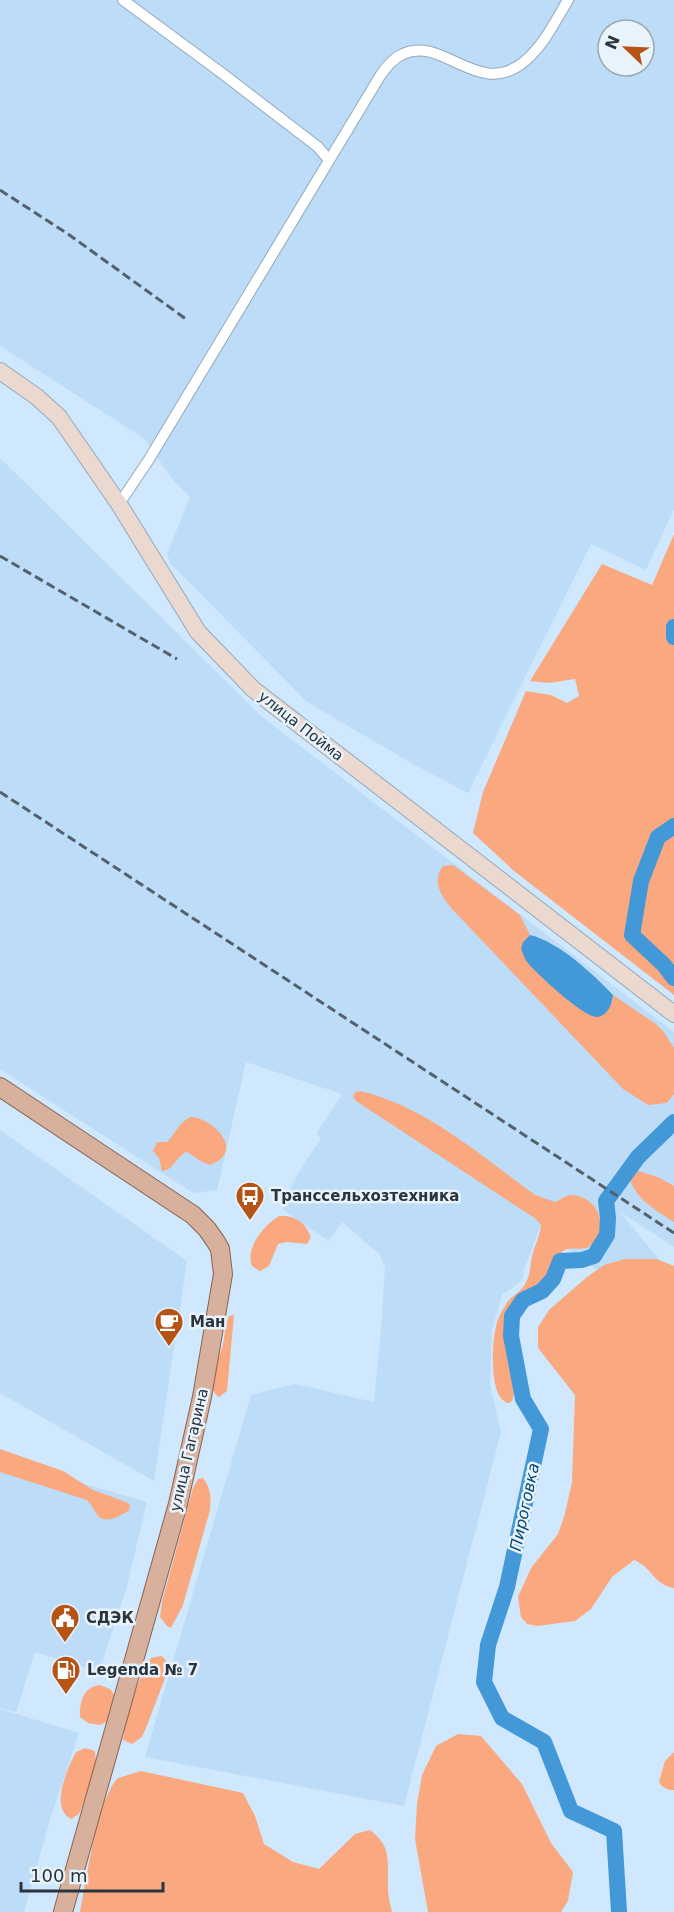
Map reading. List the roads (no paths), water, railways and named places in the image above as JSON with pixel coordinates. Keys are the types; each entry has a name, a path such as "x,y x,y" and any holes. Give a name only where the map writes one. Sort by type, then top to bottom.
{"main road":[{"name":"улица Пойма","path":"0,371 37,397 59,417 119,504 198,632 254,689 674,1014"},
{"name":"улица Гагарина","path":"0,1087 193,1215 216,1242 220,1250 223,1274 202,1396 178,1504 63,1912"}],"street":[{"path":"123,0 318,147 329,160"},
{"path":"119,504 148,460 380,76 391,62 402,54 415,50 429,51 481,73 512,69 525,61 538,47 568,0"}],"water":[{"path":"530,935 564,952 613,995 607,1012 598,1017 583,1011 532,968 521,949 523,942"}],"waterway":[{"name":"Пироговка","path":"674,627 674,637"},
{"name":"Пироговка","path":"674,826 658,837 641,881 632,935 664,965 674,978"},
{"name":"Пироговка","path":"619,1912 614,1831 571,1811 544,1742 502,1718 484,1682 488,1645 507,1587 541,1429 523,1399 511,1336 512,1316 523,1300 542,1291 553,1279 560,1261 582,1260 594,1256 607,1235 606,1201 638,1157 674,1122"}],"railway":[{"path":"0,190 68,234 186,319"},
{"path":"0,556 177,659"},
{"path":"0,792 674,1233"}],"place":[{"name":"Транссельхозтехника","path":"250,1222"},
{"name":"Ман","path":"169,1348"},
{"name":"СДЭК","path":"65,1644"},
{"name":"Legenda № 7","path":"66,1696"}]}
